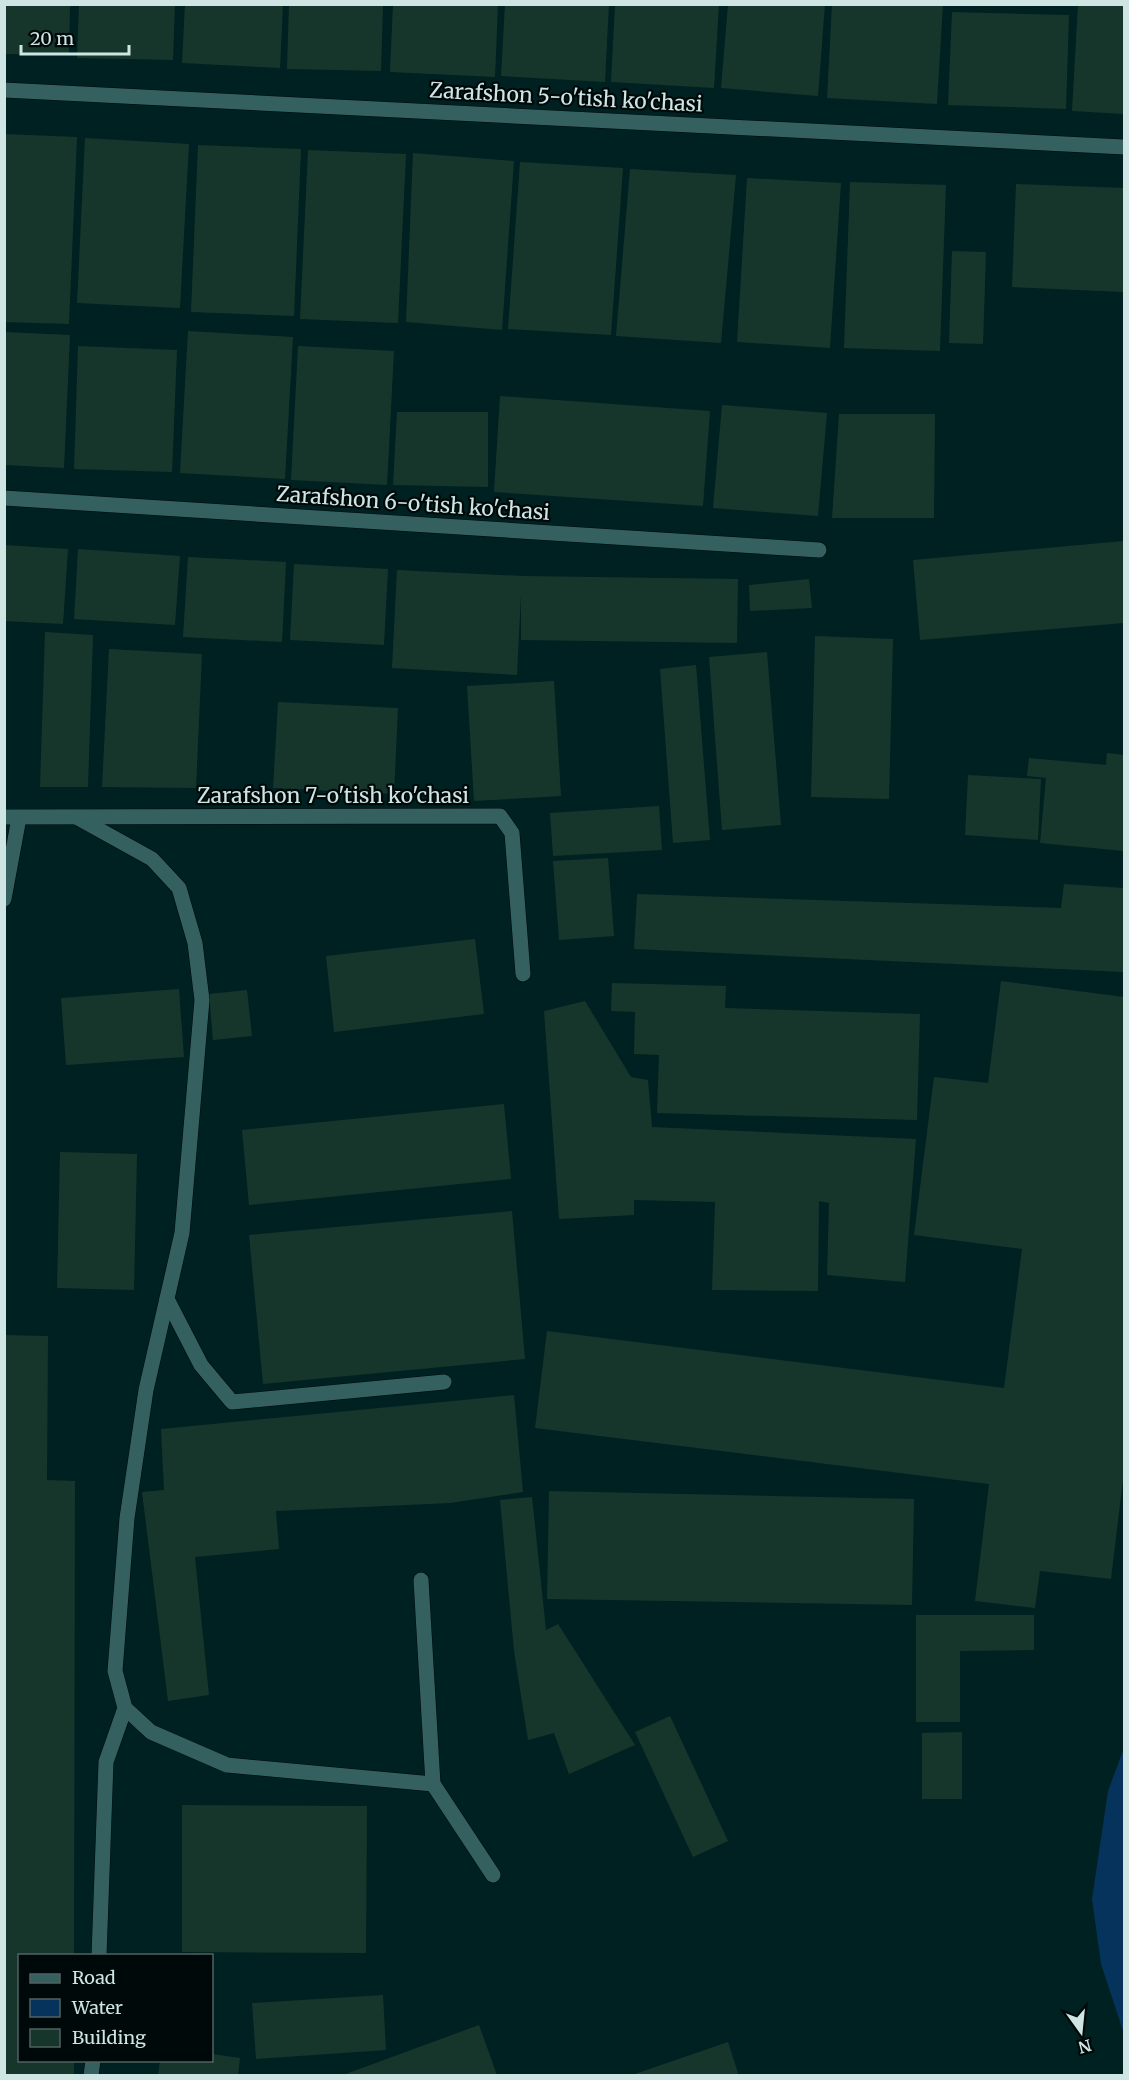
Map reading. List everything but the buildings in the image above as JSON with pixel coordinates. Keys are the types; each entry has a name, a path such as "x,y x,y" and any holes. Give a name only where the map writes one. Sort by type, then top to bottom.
{"street":[{"name":"Zarafshon 5-o'tish ko'chasi","path":"4,90 1125,147"},
{"name":"Zarafshon 6-o'tish ko'chasi","path":"4,498 819,550"},
{"name":"Zarafshon 7-o'tish ko'chasi","path":"12,818 500,816 512,833 523,974"},
{"path":"4,899 12,818"},
{"path":"78,818 152,859 178,888 195,943 202,999 182,1233 146,1390 127,1518 115,1671 124,1708 106,1762 99,1954"},
{"path":"167,1299 201,1365 232,1402 444,1382"},
{"path":"421,1580 434,1784 493,1875"},
{"path":"124,1708 151,1732 227,1766 434,1784"}],"water":[{"path":"1124,1748 1124,2034 1101,1964 1092,1899 1108,1791"}]}
